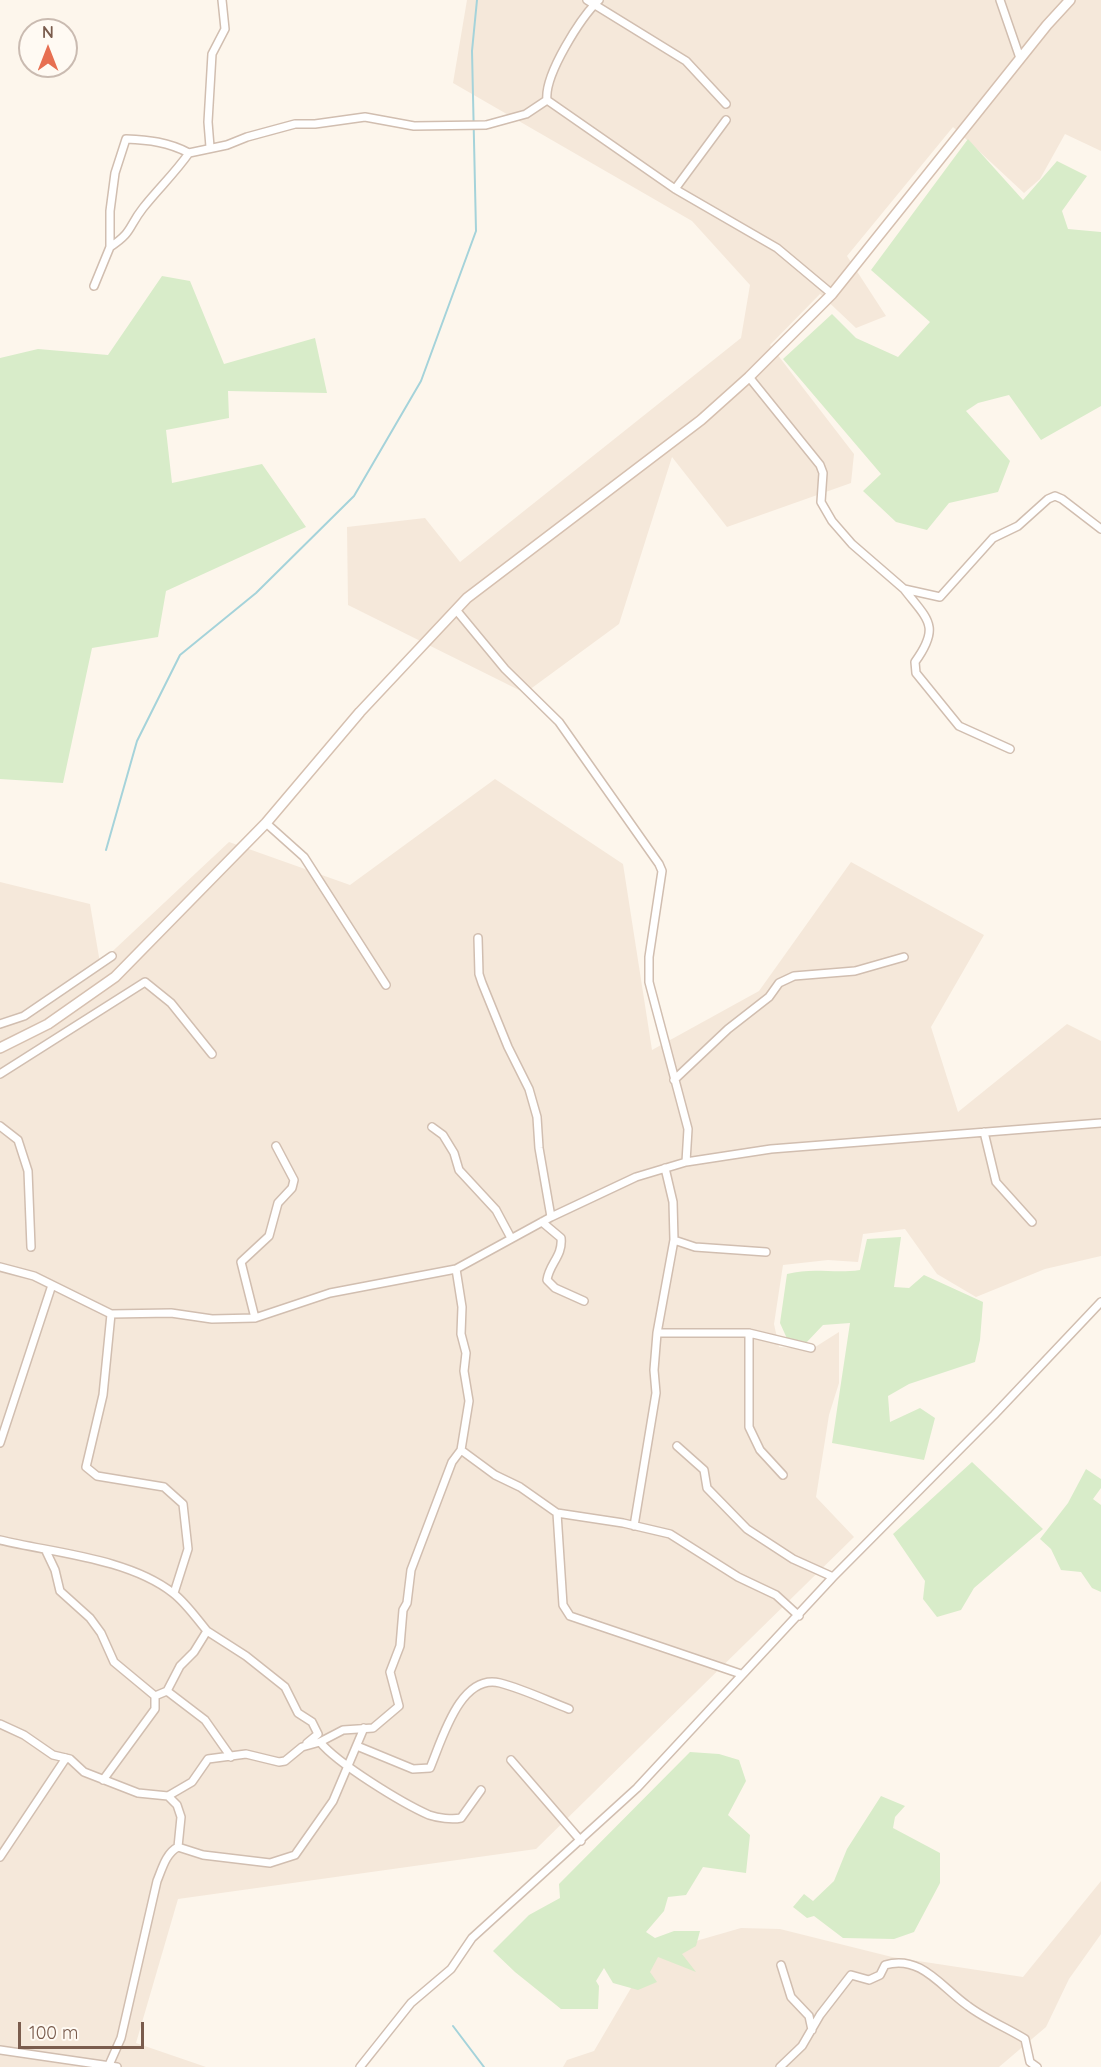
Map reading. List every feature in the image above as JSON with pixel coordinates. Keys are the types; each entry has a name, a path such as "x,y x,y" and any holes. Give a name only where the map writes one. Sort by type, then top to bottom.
{"main road":[{"path":"0,1048 48,1024 116,977 266,823 360,712 467,598 701,420 749,377 832,294 1020,58 1070,0"}],"street":[{"path":"210,147 208,122 212,54 225,29 222,0"},
{"path":"587,0 596,3 686,62 726,104"},
{"path":"1000,0 1020,58"},
{"path":"547,100 548,82 596,3"},
{"path":"110,247 126,237 141,210 173,175 189,153 227,145 247,136 295,124 315,124 366,117 414,126 486,125 526,114 547,100"},
{"path":"547,100 675,189 751,236 777,248 832,294"},
{"path":"675,189 726,120"},
{"path":"94,286 110,247 110,210 115,173 126,139 162,142 189,153"},
{"path":"749,377 820,465 823,473 821,502 832,521 852,544 904,589 927,619 930,630 929,643 915,662 916,673 959,726 1010,749"},
{"path":"904,589 940,597 993,538 1018,526 1048,499 1055,496 1101,529"},
{"path":"457,611 505,669 560,722 662,871 649,957 649,982 688,1130 686,1162"},
{"path":"266,823 304,857 386,985"},
{"path":"478,938 479,974 508,1047 526,1080 537,1117 539,1148 551,1217"},
{"path":"0,1024 24,1016 112,956"},
{"path":"674,1080 728,1029 769,997 779,983 794,976 855,971 904,957"},
{"path":"0,1074 145,982 171,1003 212,1054"},
{"path":"0,1267 34,1276 111,1314 171,1313 212,1319 255,1318 330,1293 456,1269 551,1217 636,1177 686,1162 771,1149 1101,1123"},
{"path":"0,1126 18,1140 28,1171 31,1247"},
{"path":"432,1126 443,1135 454,1153 459,1170 496,1210 511,1239"},
{"path":"984,1132 996,1182 1032,1222"},
{"path":"255,1318 241,1262 269,1236 278,1203 291,1188 294,1180 276,1146"},
{"path":"634,1526 656,1393 654,1370 657,1333 674,1240 673,1202 665,1168"},
{"path":"542,1222 561,1239 562,1247 558,1258 548,1270 547,1280 555,1288 584,1301"},
{"path":"674,1240 695,1247 766,1252"},
{"path":"302,1747 320,1742 343,1730 378,1725 399,1706 390,1672 400,1646 403,1610 407,1603 411,1570 452,1462 461,1450 470,1401 464,1371 466,1353 461,1334 462,1307 456,1269"},
{"path":"0,1443 52,1285"},
{"path":"360,2067 411,2003 451,1969 472,1938 638,1788 833,1577 994,1415 1101,1302"},
{"path":"111,1314 103,1395 86,1467 97,1476 164,1487 183,1504 188,1549 174,1593"},
{"path":"657,1333 749,1333 811,1348"},
{"path":"749,1333 749,1427 760,1450 783,1475"},
{"path":"677,1446 704,1470 707,1488 747,1529 793,1559 833,1577"},
{"path":"461,1450 495,1476 520,1487 557,1513 670,1534 738,1577 776,1595 799,1616"},
{"path":"557,1513 563,1605 570,1616 741,1674"},
{"path":"0,1540 109,1563 147,1577 174,1593 207,1631 246,1656 285,1687 298,1713 312,1722 318,1734 285,1761 279,1762 246,1754 208,1759 192,1782 168,1796 138,1793 84,1772 66,1758 53,1755 24,1735 0,1724"},
{"path":"46,1551 55,1570 60,1591 90,1618 101,1633 114,1662 155,1696"},
{"path":"155,1696 167,1690 180,1666 194,1652 207,1631"},
{"path":"357,1746 413,1769 430,1768 466,1693 480,1684 498,1682 569,1708"},
{"path":"167,1690 205,1720 231,1757"},
{"path":"103,1780 155,1709 155,1696"},
{"path":"0,2050 113,2066 157,1881 172,1850 178,1847 203,1855 270,1863 295,1855 333,1801 349,1768 364,1728"},
{"path":"320,1742 349,1768 430,1815 461,1818 481,1790"},
{"path":"0,1857 66,1758"},
{"path":"511,1760 581,1841"},
{"path":"168,1796 177,1805 181,1816 178,1847"},
{"path":"780,2067 802,2046 820,2015 851,1975 869,1980 880,1975 885,1965 903,1961 941,1981 968,2006 1025,2039 1030,2062 1037,2067"},
{"path":"781,1965 791,1997 809,2016 812,2030"}],"shaded area":[{"path":"467,0 1101,0 1101,151 1065,134 1040,179 1024,193 953,127 847,256 886,316 856,328 820,294 770,345 854,454 851,483 727,527 672,457 619,624 525,693 348,605 347,527 425,518 460,562 741,338 750,285 692,221 453,83"},
{"path":"495,779 623,864 652,1050 759,991 851,862 984,935 931,1027 958,1112 1067,1024 1101,1041 1101,1256 1045,1269 976,1297 937,1274 905,1229 863,1234 858,1262 828,1260 783,1265 774,1324 779,1347 812,1349 839,1332 839,1383 829,1415 816,1497 854,1537 536,1849 178,1899 136,2043 206,2067 0,2067 0,882 90,904 100,963 229,842 350,885"},
{"path":"1101,1881 1101,1934 1069,1979 1046,2027 999,2067 563,2067 567,2060 594,2051 651,1954 741,1928 780,1929 892,1957 1023,1977"}],"green space":[{"path":"968,139 1023,200 1057,161 1087,176 1062,211 1068,229 1101,232 1101,406 1041,440 1009,395 978,403 966,411 1010,461 998,492 949,503 927,530 896,522 863,491 881,474 783,359 832,314 856,338 898,357 930,322 871,270"},
{"path":"162,276 190,281 224,364 315,338 327,393 228,391 229,418 166,430 172,483 262,464 306,527 166,591 158,637 92,648 63,783 0,779 0,358 38,349 108,355"},
{"path":"901,1237 894,1287 909,1288 924,1275 983,1302 980,1340 975,1362 909,1384 888,1396 890,1422 920,1408 935,1418 924,1460 832,1443 850,1323 823,1325 806,1343 789,1343 780,1323 787,1274 806,1271 860,1270 867,1239"},
{"path":"972,1462 1043,1529 974,1588 961,1610 937,1617 923,1599 925,1581 893,1534"},
{"path":"1086,1469 1101,1479 1101,1488 1093,1499 1101,1505 1101,1592 1092,1588 1081,1572 1061,1570 1051,1549 1040,1539 1068,1503"},
{"path":"690,1752 719,1754 739,1760 746,1781 728,1815 750,1835 746,1873 703,1867 686,1895 668,1897 664,1911 646,1932 655,1938 674,1931 700,1931 696,1946 682,1954 696,1972 658,1957 650,1972 657,1982 638,1990 613,1983 604,1968 596,1981 599,1986 598,2009 561,2009 493,1951 529,1915 560,1898 559,1884"},
{"path":"881,1796 905,1806 895,1817 893,1828 940,1853 940,1883 914,1932 894,1939 843,1938 814,1916 807,1918 793,1907 804,1894 813,1901 834,1881 847,1849"}],"waterway":[{"path":"106,850 137,741 180,655 256,593 354,496 421,381 476,231 472,51 477,0"},
{"path":"453,2026 484,2067"}]}
